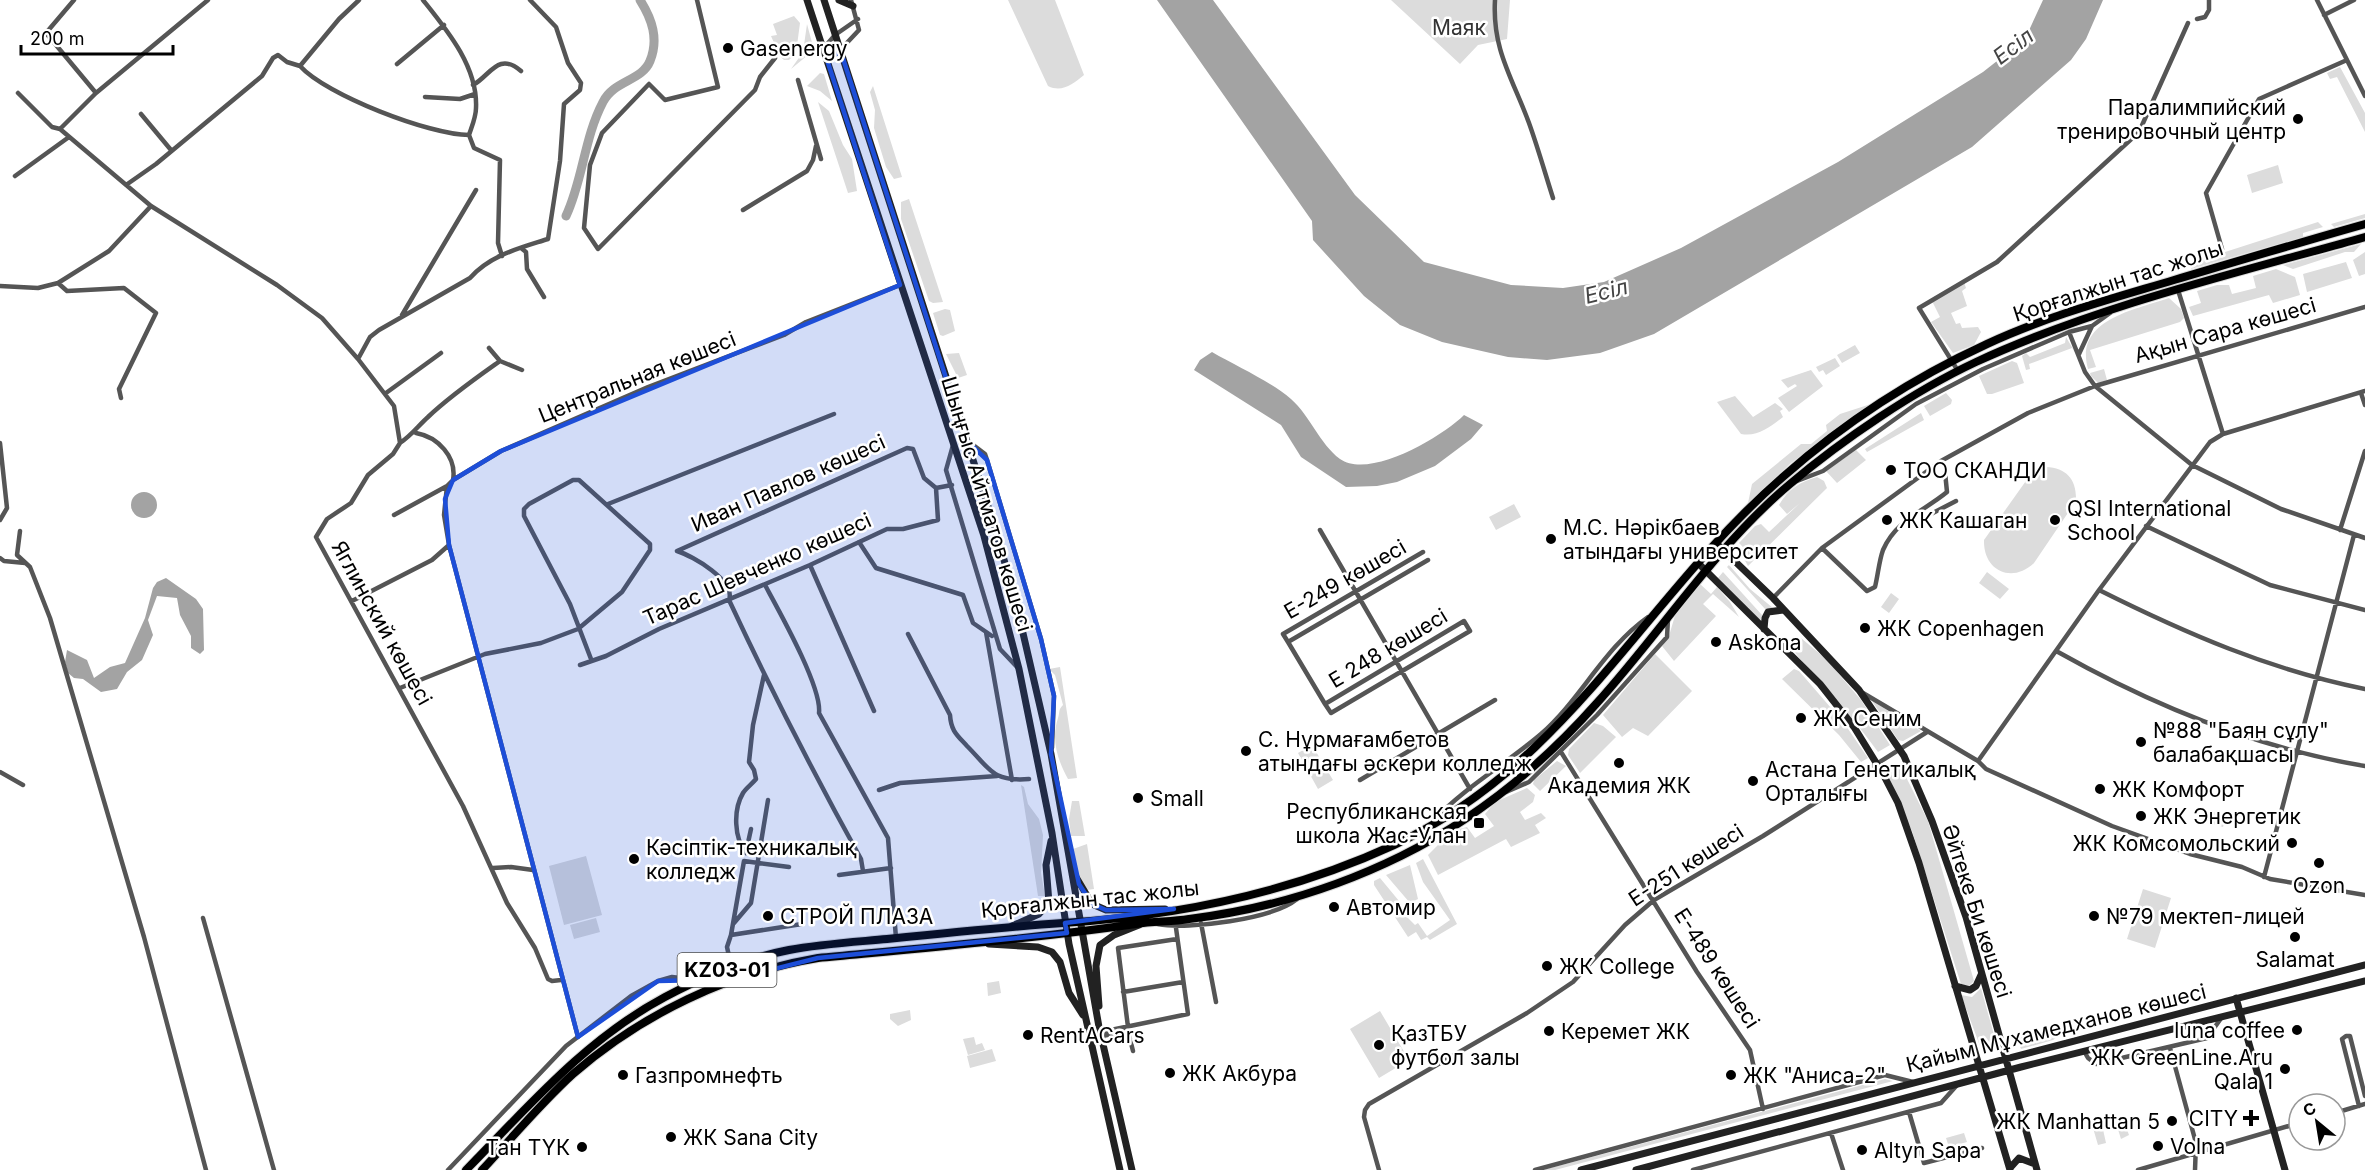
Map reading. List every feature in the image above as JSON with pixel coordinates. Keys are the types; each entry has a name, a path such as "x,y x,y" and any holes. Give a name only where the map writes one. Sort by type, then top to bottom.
{"main road":[{"name":"Шыңғыс Айтматов көшесі","path":"807,0 984,536 1019,669 1052,832 1067,933 1120,1170"},
{"name":"Шыңғыс Айтматов көшесі","path":"824,0 966,440 1016,603 1052,754 1101,1032 1132,1170"},
{"path":"839,0 852,3"},
{"name":"Қорғалжын тас жолы","path":"466,1170 570,1064 600,1039 667,996 732,967 786,950 1012,926 1145,915 1234,900 1300,883 1386,849 1472,800 1541,745 1577,708 1658,610 1744,513 1816,450 1891,395 1952,361 2066,312 2365,224"},
{"name":"Қорғалжын тас жолы","path":"482,1170 573,1075 602,1051 630,1030 669,1008 734,979 783,964 818,958 977,943 1146,922 1188,920 1301,895 1331,886 1398,857 1452,828 1501,794 1550,752 1598,703 1723,551 1792,483 1870,425 1958,371 1998,352 2114,310 2365,237"},
{"path":"2175,280 2178,290"},
{"name":"Әйтеке Би көшесі","path":"1717,544 1773,598 1859,690 1899,749 1932,821 1958,894 2036,1167"},
{"name":"Әйтеке Би көшесі","path":"1699,564 1820,684 1877,763 1898,803 1943,938 1955,986 2010,1169"},
{"path":"1764,629 1768,612 1783,610"},
{"path":"1012,926 1039,914 1049,903 1046,865 1052,832"},
{"path":"1071,860 1079,884 1092,904 1106,910 1174,909"},
{"path":"1101,1032 1096,966 1100,945 1114,935 1146,922"},
{"path":"977,943 1038,947 1052,952 1060,962 1069,993 1086,1019"},
{"name":"Қайым Мұхамедханов көшесі","path":"1581,1170 1978,1064 2365,965"},
{"path":"1955,986 1965,990 1972,988 1981,975"},
{"name":"Қайым Мұхамедханов көшесі","path":"1636,1170 2010,1070 2365,981"},
{"path":"2236,998 2285,1170"},
{"path":"2010,1169 2019,1158 2036,1167"}],"street":[{"path":"74,0 46,33 96,93"},
{"path":"60,129 96,93 208,0"},
{"path":"300,66 339,19 359,0"},
{"path":"423,0 444,25 469,69 476,94 476,110 469,135 474,148 500,160 498,243 502,256"},
{"path":"358,359 370,337 402,315 470,278 477,269 513,248 521,248 548,239 560,161 564,104 580,90 581,83 568,63 556,27 530,0"},
{"path":"697,0 718,87 665,100 649,84 602,133 590,165 584,228 598,249 755,90 760,77 775,58"},
{"path":"1495,0 1496,40 1503,63 1528,122 1553,198"},
{"path":"2197,19 2205,17 2209,10 2209,0"},
{"path":"2316,0 2365,96"},
{"path":"2324,15 2354,0"},
{"path":"828,63 859,30 852,3"},
{"path":"823,49 835,35 858,19"},
{"path":"1958,371 1919,308 1997,262 2139,132 2188,23"},
{"path":"397,64 444,25"},
{"path":"126,185 262,76 273,58 278,55 287,62 300,66 308,76 374,111 452,135 469,135"},
{"path":"2222,249 2206,193 2259,99 2347,60"},
{"path":"473,85 483,79 489,69 505,63 521,70"},
{"path":"798,80 821,159"},
{"path":"18,93 52,128 60,129 151,206 277,285 322,318 386,393 398,420 400,443 416,433 427,418 500,361"},
{"path":"425,98 460,99 476,94"},
{"path":"141,114 171,150"},
{"path":"15,176 69,137"},
{"path":"743,210 807,171 813,160 816,146"},
{"path":"402,315 476,190"},
{"path":"0,286 38,288 58,284 109,251 151,206"},
{"path":"521,248 526,252 526,269 544,297"},
{"path":"58,284 67,291 124,288 156,313 119,389 121,398"},
{"name":"Центральная көшесі","path":"394,515 447,486 453,480 501,452 648,387 784,335 817,318 900,285"},
{"path":"2178,290 2200,353 2223,434"},
{"name":"Ақын Сара көшесі","path":"1773,598 1822,548 1941,461 2028,413 2095,386 2200,353 2365,307"},
{"path":"1792,483 1823,471 1916,404 1983,369 2069,332 2092,326 2114,310"},
{"path":"2079,354 2092,326"},
{"path":"2069,332 2085,372 2095,386 2192,465 2257,498 2365,538"},
{"path":"489,348 500,361 522,370"},
{"path":"386,393 441,353"},
{"path":"1978,761 2058,652 2099,590 2210,442 2223,434 2363,392 2365,405"},
{"path":"608,504 834,414"},
{"path":"416,433 426,435 451,457 455,468 453,480"},
{"path":"966,440 985,454 1041,639 1054,696 1052,754"},
{"path":"0,443 7,508 0,520"},
{"name":"Яглинский көшесі","path":"400,443 393,454 368,475 351,503 327,519 316,537 463,806 507,903 536,948 549,981 561,980"},
{"path":"954,445 946,470 1000,649 1019,669"},
{"name":"Иван Павлов көшесі","path":"729,600 731,594 729,588 701,563 677,551 907,447 913,449 924,478 936,488"},
{"path":"2340,530 2365,451"},
{"path":"1822,548 1867,591 1875,587 1882,552 1892,534 1908,518 1947,492 1945,472"},
{"path":"400,688 498,650 541,643 578,629 622,592 650,550 645,538 579,480 573,480 529,504 524,509 524,516 578,620 578,629 591,659"},
{"path":"936,488 952,485"},
{"path":"447,486 444,515 448,544 480,657 561,980 578,1037"},
{"name":"Тарас Шевченко көшесі","path":"580,665 591,659 606,656 659,629 765,585 887,529 903,529 939,520 936,488"},
{"path":"1929,515 1956,501"},
{"path":"2146,526 2271,585 2365,610"},
{"path":"1320,530 1470,789"},
{"path":"20,531 17,555 30,567 50,618 144,937 206,1170"},
{"path":"2264,877 2354,535"},
{"path":"859,542 876,568 963,595 974,623 992,636"},
{"path":"352,601 432,560 448,544"},
{"name":"Е-249 көшесі","path":"1283,634 1423,552"},
{"path":"0,558 4,561 25,563"},
{"path":"1288,642 1428,560"},
{"path":"810,565 874,711"},
{"path":"765,585 811,677 820,702 819,713 888,838 896,938"},
{"path":"2099,590 2174,627 2240,655 2315,679 2365,689"},
{"path":"729,600 803,753 861,859 863,871"},
{"path":"1428,827 1449,805 1541,734 1574,701 1626,632 1658,610"},
{"path":"1501,794 1529,782 1561,752 1667,637 1668,616"},
{"name":"Е 248 көшесі","path":"1283,634 1325,704 1331,713 1470,631 1464,621 1325,704"},
{"path":"986,632 1012,780"},
{"path":"908,634 950,715 953,731 986,768 997,776"},
{"path":"2058,652 2165,706 2296,753 2365,766"},
{"path":"746,853 737,837 737,824 740,801 744,791 756,779 749,762 764,675"},
{"path":"1859,690 1978,761 1986,769 2112,826 2190,854 2242,867 2264,877 2365,895"},
{"path":"1360,780 1495,700"},
{"name":"Е-251 көшесі","path":"1379,1170 1364,1117 1365,1110 1370,1104 1527,1013 1573,982 1625,925 1654,900 1763,836 1927,732"},
{"name":"Е-489 көшесі","path":"1561,752 1697,972 1750,1050 1763,1109"},
{"path":"0,772 23,785"},
{"path":"879,790 900,783 997,776 1012,780 1029,779"},
{"path":"734,923 752,903 768,800"},
{"path":"734,979 727,947 734,923 751,829"},
{"path":"744,861 789,867"},
{"path":"493,868 511,867 533,870"},
{"path":"838,875 891,868"},
{"path":"1146,922 1176,928 1266,915 1286,908 1301,895"},
{"path":"203,918 274,1170"},
{"path":"1201,923 1216,1002"},
{"path":"731,935 802,924"},
{"path":"1101,1032 1188,1014 1176,928"},
{"path":"1128,1027 1118,948 1177,939"},
{"path":"448,1170 578,1037 631,996 658,981 672,977 703,980"},
{"path":"1123,992 1183,982"},
{"path":"2084,1051 2088,1059 2096,1064 2170,1048 2207,1038 2222,1017"},
{"path":"1101,1032 1128,1031 1133,1051"},
{"path":"2359,1106 2342,1040 2346,1036 2350,1036 2365,1096"},
{"path":"2170,1048 2196,1143 2195,1170"},
{"path":"1535,1170 1886,1075 1913,1082"},
{"path":"1696,1170 1941,1103 1958,1084"},
{"path":"2347,1110 2365,1104"},
{"path":"1909,1112 1925,1170"},
{"path":"2138,1170 2287,1126"},
{"path":"1831,1133 1843,1170"},
{"path":"1924,1163 1982,1148"}],"highlighted area":[{"path":"840,49 966,440 987,460 1041,639 1054,696 1051,754 1079,884 1092,904 1106,910 1174,909 1065,923 1067,933 818,958 734,979 732,967 703,980 658,981 578,1037 449,545 445,499 453,480 501,451 900,285 828,63"}],"green space":[{"path":"1008,0 1055,0 1084,75 1063,88 1048,86"},
{"name":"Маяк","path":"1391,0 1510,0 1507,39 1478,45 1460,64"},
{"path":"794,16 800,23 796,53 789,60 784,60 773,50 775,45 771,36 777,35 773,24"},
{"path":"807,24 814,50 791,69 803,52"},
{"path":"2340,67 2365,113 2365,132 2337,77 2330,79 2327,73"},
{"path":"820,73 824,74 832,101 820,91 807,86"},
{"path":"873,86 902,177 894,179 886,167 874,128 875,110 870,92"},
{"path":"818,102 829,111 843,145 852,159 857,191 848,193"},
{"path":"2278,165 2283,183 2252,193 2247,175"},
{"path":"909,199 943,302 929,301 901,219 901,202"},
{"path":"2365,214 2365,218 2334,227 2331,224"},
{"path":"2318,222 2323,227 2303,233 2303,237 2191,269 2194,262"},
{"path":"2361,244 2354,252 2345,252 2293,269 2283,265"},
{"path":"2365,252 2365,274 2359,276 2353,260"},
{"path":"2346,262 2352,278 2307,292 2303,274"},
{"path":"2276,269 2295,277 2300,295 2273,303 2269,295 2193,316 2189,307 2201,303 2197,291 2217,285 2229,285 2232,294 2256,288 2253,276"},
{"path":"1964,282 1966,288 1962,291 1967,306 1951,313 1956,324 1960,323 1962,328 1978,327 1981,332 1974,345 1953,353 1931,322 1940,317 1932,301"},
{"path":"2169,298 2181,309 2184,318 2180,322 2090,350 2096,367 2088,369 2086,352 2090,339 2098,328 2124,313"},
{"path":"945,309 950,310 955,331 943,336 940,335 933,313"},
{"path":"2066,337 2076,354 2072,348 2029,364 2030,369 2026,370 2022,356 2026,353 2030,357 2065,343"},
{"path":"1855,345 1860,353 1842,363 1837,355"},
{"path":"959,353 967,375 958,378 946,354"},
{"path":"1835,358 1840,366 1826,375 1823,370 1819,372 1816,367"},
{"path":"2012,361 2017,363 2024,383 1987,394 1979,376"},
{"path":"2104,369 2107,380 2098,383 2090,373"},
{"path":"1811,370 1823,386 1789,412 1778,398 1797,386 1795,384 1788,388 1781,380"},
{"path":"1946,393 1952,400 1951,404 1930,416 1924,406"},
{"path":"1735,396 1753,417 1775,403 1783,409 1780,411 1783,417 1758,433 1741,434 1717,402"},
{"path":"1871,404 1791,463 1748,503 1752,484 1801,444 1811,444 1827,431 1826,425 1840,414"},
{"path":"1921,413 1924,420 1867,452 1865,449"},
{"path":"1856,450 1866,460 1837,483 1826,471"},
{"path":"2046,467 2060,470 2069,476 2075,487 2076,501 2034,563 2017,573 2000,571 1988,560 1984,540 2028,478"},
{"path":"1817,477 1824,481 1827,488 1748,566 1743,557 1748,552 1739,543 1755,526 1761,524 1769,532 1800,503 1787,514 1779,505 1790,490"},
{"path":"1514,504 1521,517 1496,530 1489,517"},
{"path":"1729,565 1750,589 1773,608 1766,610 1727,567"},
{"path":"1723,572 1762,615 1760,622 1718,578"},
{"path":"1987,572 2009,589 2000,599 1979,583"},
{"path":"1700,584 1711,594 1717,587 1739,617 1713,594 1703,604 1716,616 1674,661 1662,646 1669,636 1676,612"},
{"path":"1891,593 1899,599 1889,613 1881,607"},
{"path":"1801,638 1826,659 1861,700 1890,745 1878,752 1858,725 1792,649"},
{"path":"1655,654 1692,691 1648,736 1633,728 1622,737 1603,715"},
{"path":"1060,667 1077,778 1068,779 1056,749 1056,726 1063,705 1055,675 1049,669"},
{"path":"1794,669 1799,671 1844,723 1868,758 1861,762 1839,735 1782,679"},
{"path":"1872,701 1921,731 1903,741 1898,740"},
{"path":"1594,723 1603,726 1616,737 1580,773 1568,755 1569,749"},
{"path":"1312,745 1333,780 1318,789 1298,753"},
{"path":"1557,761 1566,766 1540,791 1533,784 1534,780"},
{"path":"1901,767 1928,821 1974,981 1969,986 1961,984 1912,831 1886,775"},
{"path":"1021,785 1024,787 1028,804 1039,819 1043,835 1041,873 1045,896 1038,896"},
{"path":"1527,788 1535,795 1533,802 1520,812 1525,820 1541,813 1546,818 1535,825 1540,833 1511,847 1506,839 1438,875 1428,855 1452,831 1467,827 1475,838 1494,826 1485,814 1495,802"},
{"path":"1072,801 1079,801 1085,836 1071,836 1069,819"},
{"path":"2207,810 2227,816 2223,827 2204,821"},
{"path":"1087,844 1094,889 1087,890 1079,878 1073,849"},
{"path":"586,856 602,915 564,925 549,866"},
{"path":"1423,859 1457,924 1430,940 1427,937 1421,940 1416,932 1408,937 1374,885 1374,881 1380,878 1409,913 1406,916 1415,925 1418,923 1427,936 1450,920 1423,882 1416,863"},
{"path":"1410,865 1418,899 1410,903 1386,875"},
{"path":"2143,889 2171,898 2155,948 2127,939"},
{"path":"596,918 600,932 574,939 570,925"},
{"path":"999,981 1001,993 988,996 987,983"},
{"path":"1981,988 1996,1042 1980,1046 1961,995 1972,997"},
{"path":"910,1010 911,1020 898,1026 890,1019 890,1014"},
{"name":"ҚазТБУ футбол залы","path":"1380,1011 1409,1060 1379,1078 1350,1029"},
{"path":"2072,1021 2072,1026 2053,1040 2021,1049 2018,1041 2021,1036"},
{"path":"974,1037 976,1045 982,1043 985,1050 968,1055 963,1039"},
{"path":"992,1049 996,1061 970,1068 967,1056"},
{"path":"1885,1079 1893,1081 1555,1170 1543,1170"},
{"path":"2123,1119 2129,1135 2121,1139 2116,1123"},
{"path":"2102,1125 2106,1143 2098,1145 2093,1128"},
{"path":"1964,1133 1967,1142 1949,1147 1946,1138"}],"water":[{"name":"Есіл","path":"1157,0 1213,0 1355,195 1424,262 1511,285 1563,288 1604,282 1681,248 1838,162 1983,72 2025,39 2043,0 2103,0 2086,39 2071,60 1972,147 1654,334 1600,353 1547,360 1508,357 1442,342 1400,325 1364,296 1313,240 1312,221"},
{"path":"1212,352 1283,392 1298,406 1333,453 1340,459 1353,464 1369,464 1405,453 1440,434 1464,415 1483,425 1471,439 1435,466 1397,482 1377,486 1346,487 1301,457 1281,425 1194,370 1200,360"},
{"path":"144,492 153,496 157,505 153,514 144,518 135,514 131,505 135,496"},
{"path":"166,578 196,599 203,609 204,650 200,654 191,648 191,636 180,615 177,598 157,596 148,620 153,635 142,660 127,672 117,689 101,692 83,679 74,678 68,673 65,662 67,650 87,660 94,678 110,667 125,663 145,618 153,588 157,582"}],"waterway":[{"path":"566,216 592,130 603,102 614,89 641,73 653,53 653,29 640,0"}],"place":[{"name":"Gasenergy","path":"728,48"},
{"name":"Паралимпийский тренировочный центр","path":"2298,119"},
{"name":"ТОО СКАНДИ","path":"1891,470"},
{"name":"ЖК Кашаган","path":"1887,520"},
{"name":"QSI International School","path":"2055,520"},
{"name":"М.С. Нәрікбаев атындағы университет","path":"1551,539"},
{"name":"ЖК Copenhagen","path":"1865,628"},
{"name":"Askona","path":"1716,642"},
{"name":"ЖК Сеним","path":"1801,718"},
{"name":"№88 \"Баян сұлу\" балабақшасы","path":"2141,742"},
{"name":"С. Нұрмағамбетов атындағы әскери колледж","path":"1246,751"},
{"name":"Академия ЖК","path":"1619,763"},
{"name":"Астана Генетикалық Орталығы","path":"1753,781"},
{"name":"ЖК Комфорт","path":"2100,789"},
{"name":"Small","path":"1138,798"},
{"name":"ЖК Энергетик","path":"2141,816"},
{"name":"Республиканская школа Жас-Улан","path":"1479,823"},
{"name":"ЖК Комсомольский","path":"2292,843"},
{"name":"Кәсіптік-техникалық колледж","path":"634,859"},
{"name":"Ozon","path":"2319,863"},
{"name":"Автомир","path":"1334,907"},
{"name":"СТРОЙ ПЛАЗА","path":"768,916"},
{"name":"№79 мектеп-лицей","path":"2094,916"},
{"name":"Salamat","path":"2295,937"},
{"name":"ЖК College","path":"1547,966"},
{"name":"luna coffee","path":"2297,1030"},
{"name":"Керемет ЖК","path":"1549,1031"},
{"name":"RentACars","path":"1028,1035"},
{"name":"ҚазТБУ футбол залы","path":"1379,1045"},
{"name":"ЖК GreenLine.Aru Qala 1","path":"2285,1069"},
{"name":"ЖК Акбура","path":"1170,1073"},
{"name":"Газпромнефть","path":"623,1075"},
{"name":"ЖК \"Аниса-2\"","path":"1731,1075"},
{"name":"CITY","path":"2251,1118"},
{"name":"ЖК Manhattan 5","path":"2172,1121"},
{"name":"ЖК Sana City","path":"671,1137"},
{"name":"Volna","path":"2158,1146"},
{"name":"Тан ТҮК","path":"582,1147"},
{"name":"Altyn Sapa","path":"1862,1150"}]}
